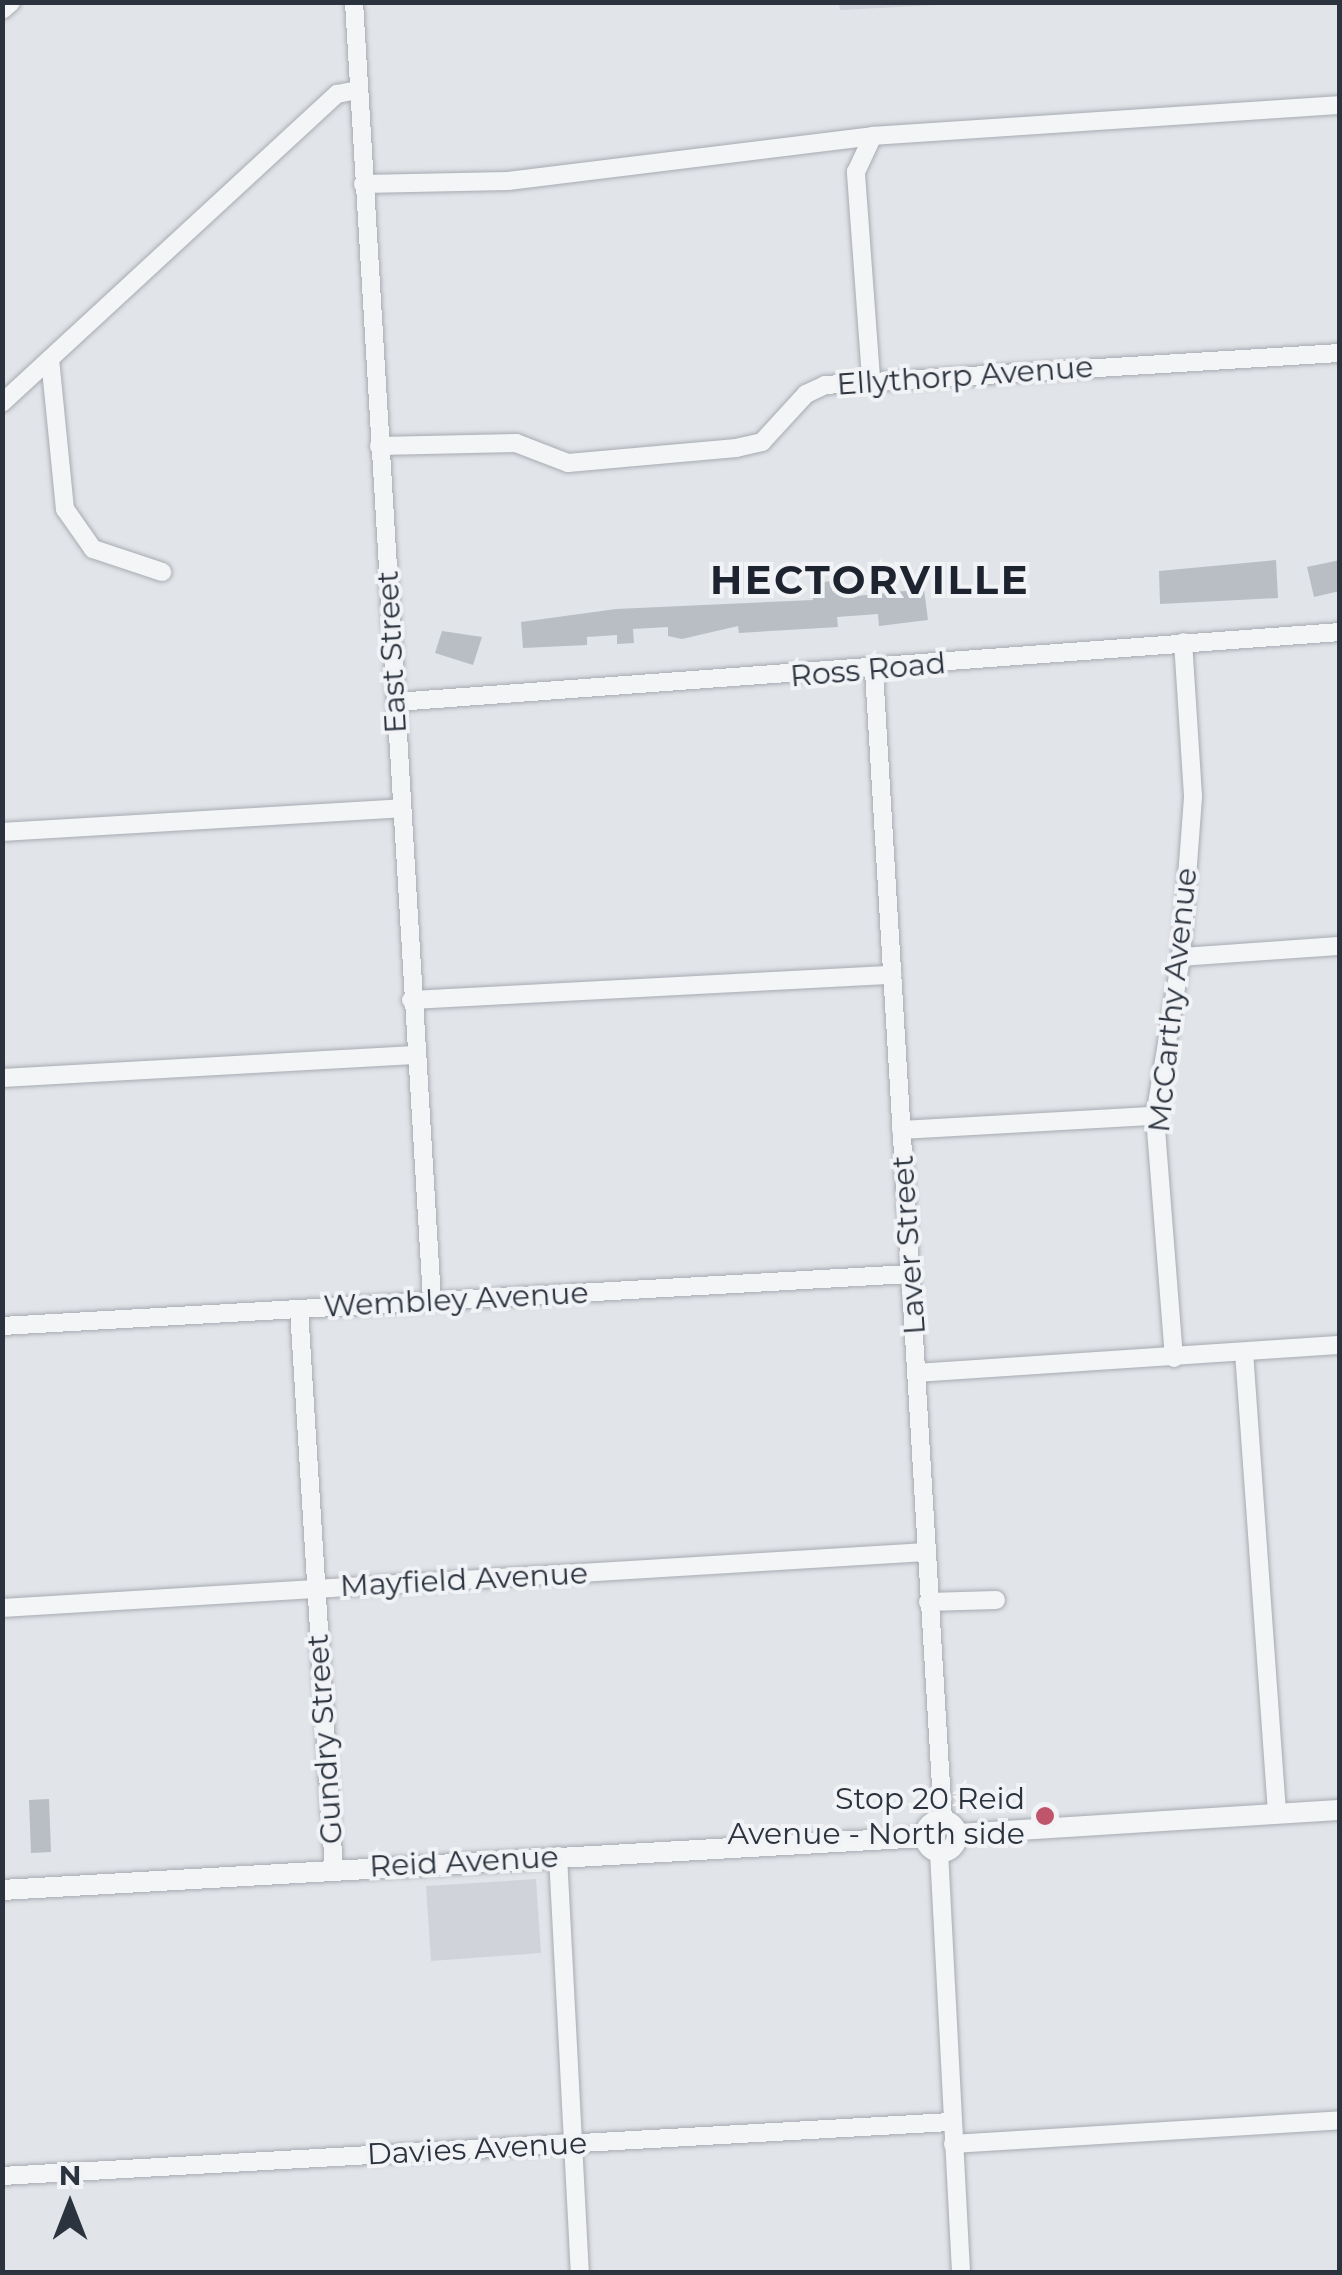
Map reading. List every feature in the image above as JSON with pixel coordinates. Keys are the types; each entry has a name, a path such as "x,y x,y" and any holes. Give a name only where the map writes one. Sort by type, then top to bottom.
{"street":[{"path":"2,9 10,2"},
{"name":"East Street","path":"354,2 414,1054 432,1301"},
{"path":"2,403 338,94 358,90"},
{"path":"363,184 508,181 873,136 1340,105"},
{"path":"870,378 856,172 873,136"},
{"name":"Ellythorp Avenue","path":"379,446 516,443 568,463 736,448 762,442 806,394 870,378 1340,353"},
{"path":"50,359 65,509 93,549 162,572"},
{"name":"Ross Road","path":"396,702 874,671 1183,642 1340,632"},
{"name":"McCarthy Avenue","path":"1174,1358 1156,1116 1180,957 1193,796 1183,642"},
{"name":"Laver Street","path":"874,671 918,1373 928,1602 950,1827"},
{"path":"2,832 400,808"},
{"path":"1180,957 1340,946"},
{"path":"412,1000 892,975"},
{"path":"2,1078 414,1054"},
{"path":"902,1130 1156,1116"},
{"name":"Wembley Avenue","path":"2,1326 910,1274"},
{"name":"Gundry Street","path":"298,1309 334,1870"},
{"path":"918,1373 1340,1345"},
{"path":"1244,1352 1277,1813"},
{"name":"Mayfield Avenue","path":"2,1608 926,1552"},
{"path":"928,1602 996,1600"},
{"path":"961,2272 928,1826 1340,1810"},
{"name":"Reid Avenue","path":"2,1890 558,1856 932,1845"},
{"path":"558,1856 580,2272"},
{"path":"953,2144 1340,2120"},
{"name":"Davies Avenue","path":"2,2176 951,2122"}],"shaded area":[{"path":"839,2 976,3 840,10"},
{"path":"536,1879 541,1953 431,1961 426,1886"}],"building":[{"path":"1276,560 1278,598 1160,604 1159,571"},
{"path":"1340,560 1340,591 1314,597 1307,567"},
{"path":"832,581 832,591 857,589 857,596 924,589 928,620 879,626 878,614 837,617 838,627 739,633 738,626 682,639 668,636 668,627 633,629 634,643 617,644 617,635 587,637 587,645 523,648 521,622 616,609 813,600 812,583"},
{"path":"442,631 482,637 473,665 435,653"},
{"path":"49,1799 51,1852 31,1853 29,1800"}],"place":[{"name":"Stop 20 Reid Avenue - North side","path":"1045,1816"}],"district":[{"name":"HECTORVILLE","path":"870,580"}]}
